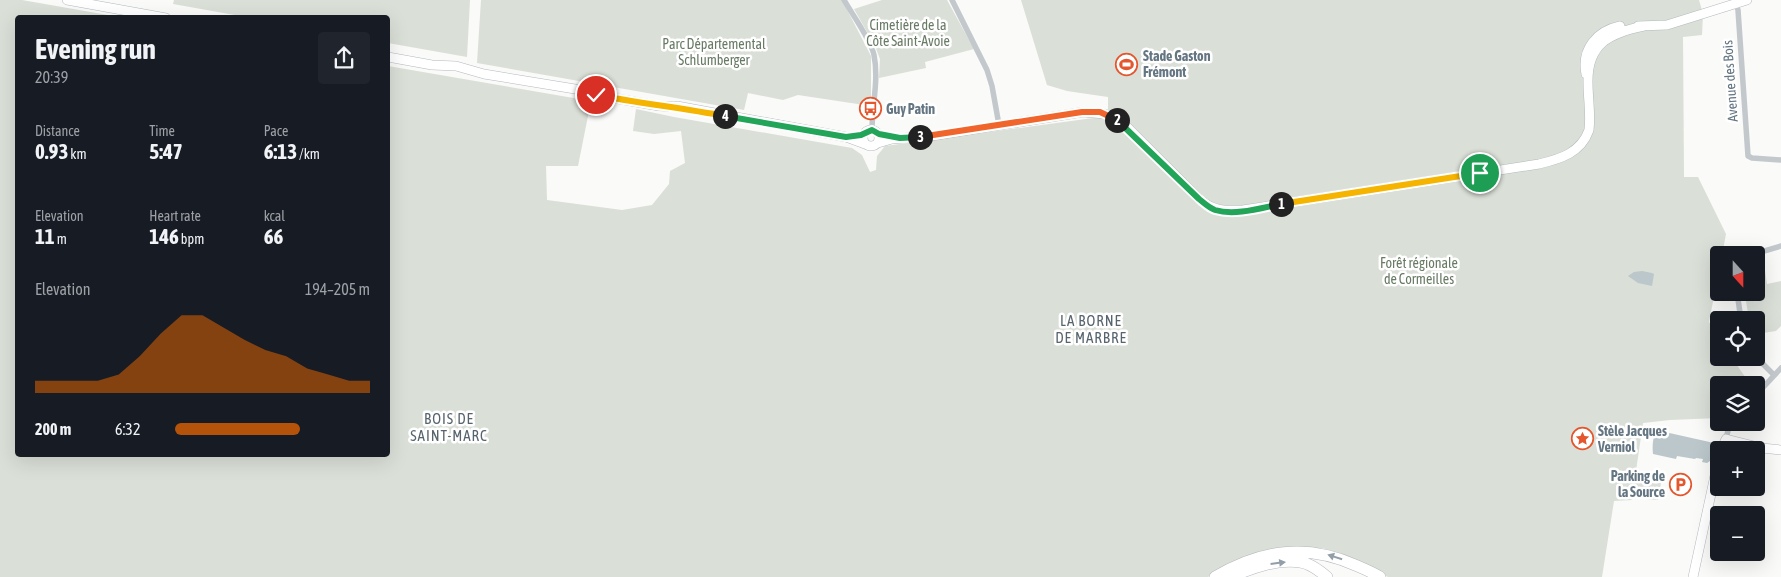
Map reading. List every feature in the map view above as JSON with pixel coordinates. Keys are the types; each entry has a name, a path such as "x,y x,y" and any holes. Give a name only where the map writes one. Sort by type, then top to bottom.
{"highway":[{"path":"1215,577 1254,558 1274,553 1302,552 1322,553 1338,557 1380,577"},
{"path":"1232,577 1247,569 1266,565 1302,562 1327,577"}],"street":[{"path":"66,0 149,15"},
{"path":"390,57 470,74 484,74 651,99 681,107 846,137 871,147 874,135 876,79 874,56 869,43 844,0"},
{"path":"952,0 987,70 999,125"},
{"path":"846,137 874,135 900,138 931,136 1071,114 1100,112 1115,118 1127,127 1210,208 1225,211 1243,210 1539,164 1564,158 1577,148 1587,136 1589,130 1588,83 1590,64 1601,43 1618,33 1644,26 1666,26 1746,0"},
{"name":"Avenue des Bois","path":"1736,4 1738,10 1748,156 1752,158 1781,160"},
{"path":"865,144 863,139 874,135"},
{"path":"1765,251 1781,246"},
{"path":"1765,366 1774,375"},
{"path":"1765,384 1781,368"},
{"path":"1728,431 1726,439 1762,448 1781,450"},
{"path":"1693,577 1711,496"}],"green space":[{"name":"Forêt régionale de Cormeilles","path":"0,0 22,0 108,15 15,15 15,457 390,457 390,66 591,101 578,166 546,166 547,200 622,210 652,205 669,184 670,171 685,163 681,131 654,134 633,131 636,109 852,148 862,155 870,172 876,170 877,156 885,146 1108,116 1108,97 1067,91 1047,85 1021,0 1699,0 1703,14 1702,35 1683,37 1684,177 1698,177 1726,234 1724,246 1710,246 1710,301 1713,301 1709,322 1710,366 1738,366 1744,376 1710,376 1710,418 1643,423 1632,498 1635,481 1661,483 1658,500 1633,498 1632,500 1614,501 1602,577 1388,577 1323,548 1270,551 1227,565 1208,577 0,577"},
{"path":"174,0 470,0 467,57 390,43 390,15 235,15 173,4"},
{"name":"Parc Départemental Schlumberger","path":"481,0 842,0 871,56 871,106 798,95 783,100 748,93 744,110 477,63"},
{"name":"Cimetière de la Côte Saint-Avoie","path":"882,0 947,0 974,49 925,62 926,68 879,78 880,59 875,46 854,9"},
{"path":"1765,271 1767,284 1781,281 1781,326 1776,331 1765,333 1765,311 1748,311 1746,301 1765,301"}],"shaded area":[{"path":"1642,271 1654,274 1652,286 1638,283 1628,276 1634,272"},
{"path":"1656,430 1710,442 1710,461 1707,463 1702,462 1703,459 1677,456 1676,459 1653,454"}],"place":[{"name":"Stade Gaston Frémont","path":"1127,64"},
{"name":"Guy Patin","path":"870,109"},
{"name":"Stèle Jacques Verniol","path":"1582,439"},
{"name":"Parking de la Source","path":"1681,484"}],"district":[{"name":"LA BORNE DE MARBRE","path":"1091,328"},
{"name":"BOIS DE SAINT-MARC","path":"449,426"}],"route":[{"path":"596,95 659,106 681,107 766,124 846,137 861,135 867,131 874,130 881,135 916,138 1082,112 1100,112 1115,118 1127,127 1204,204 1216,210 1225,211 1243,210 1480,173"}]}
